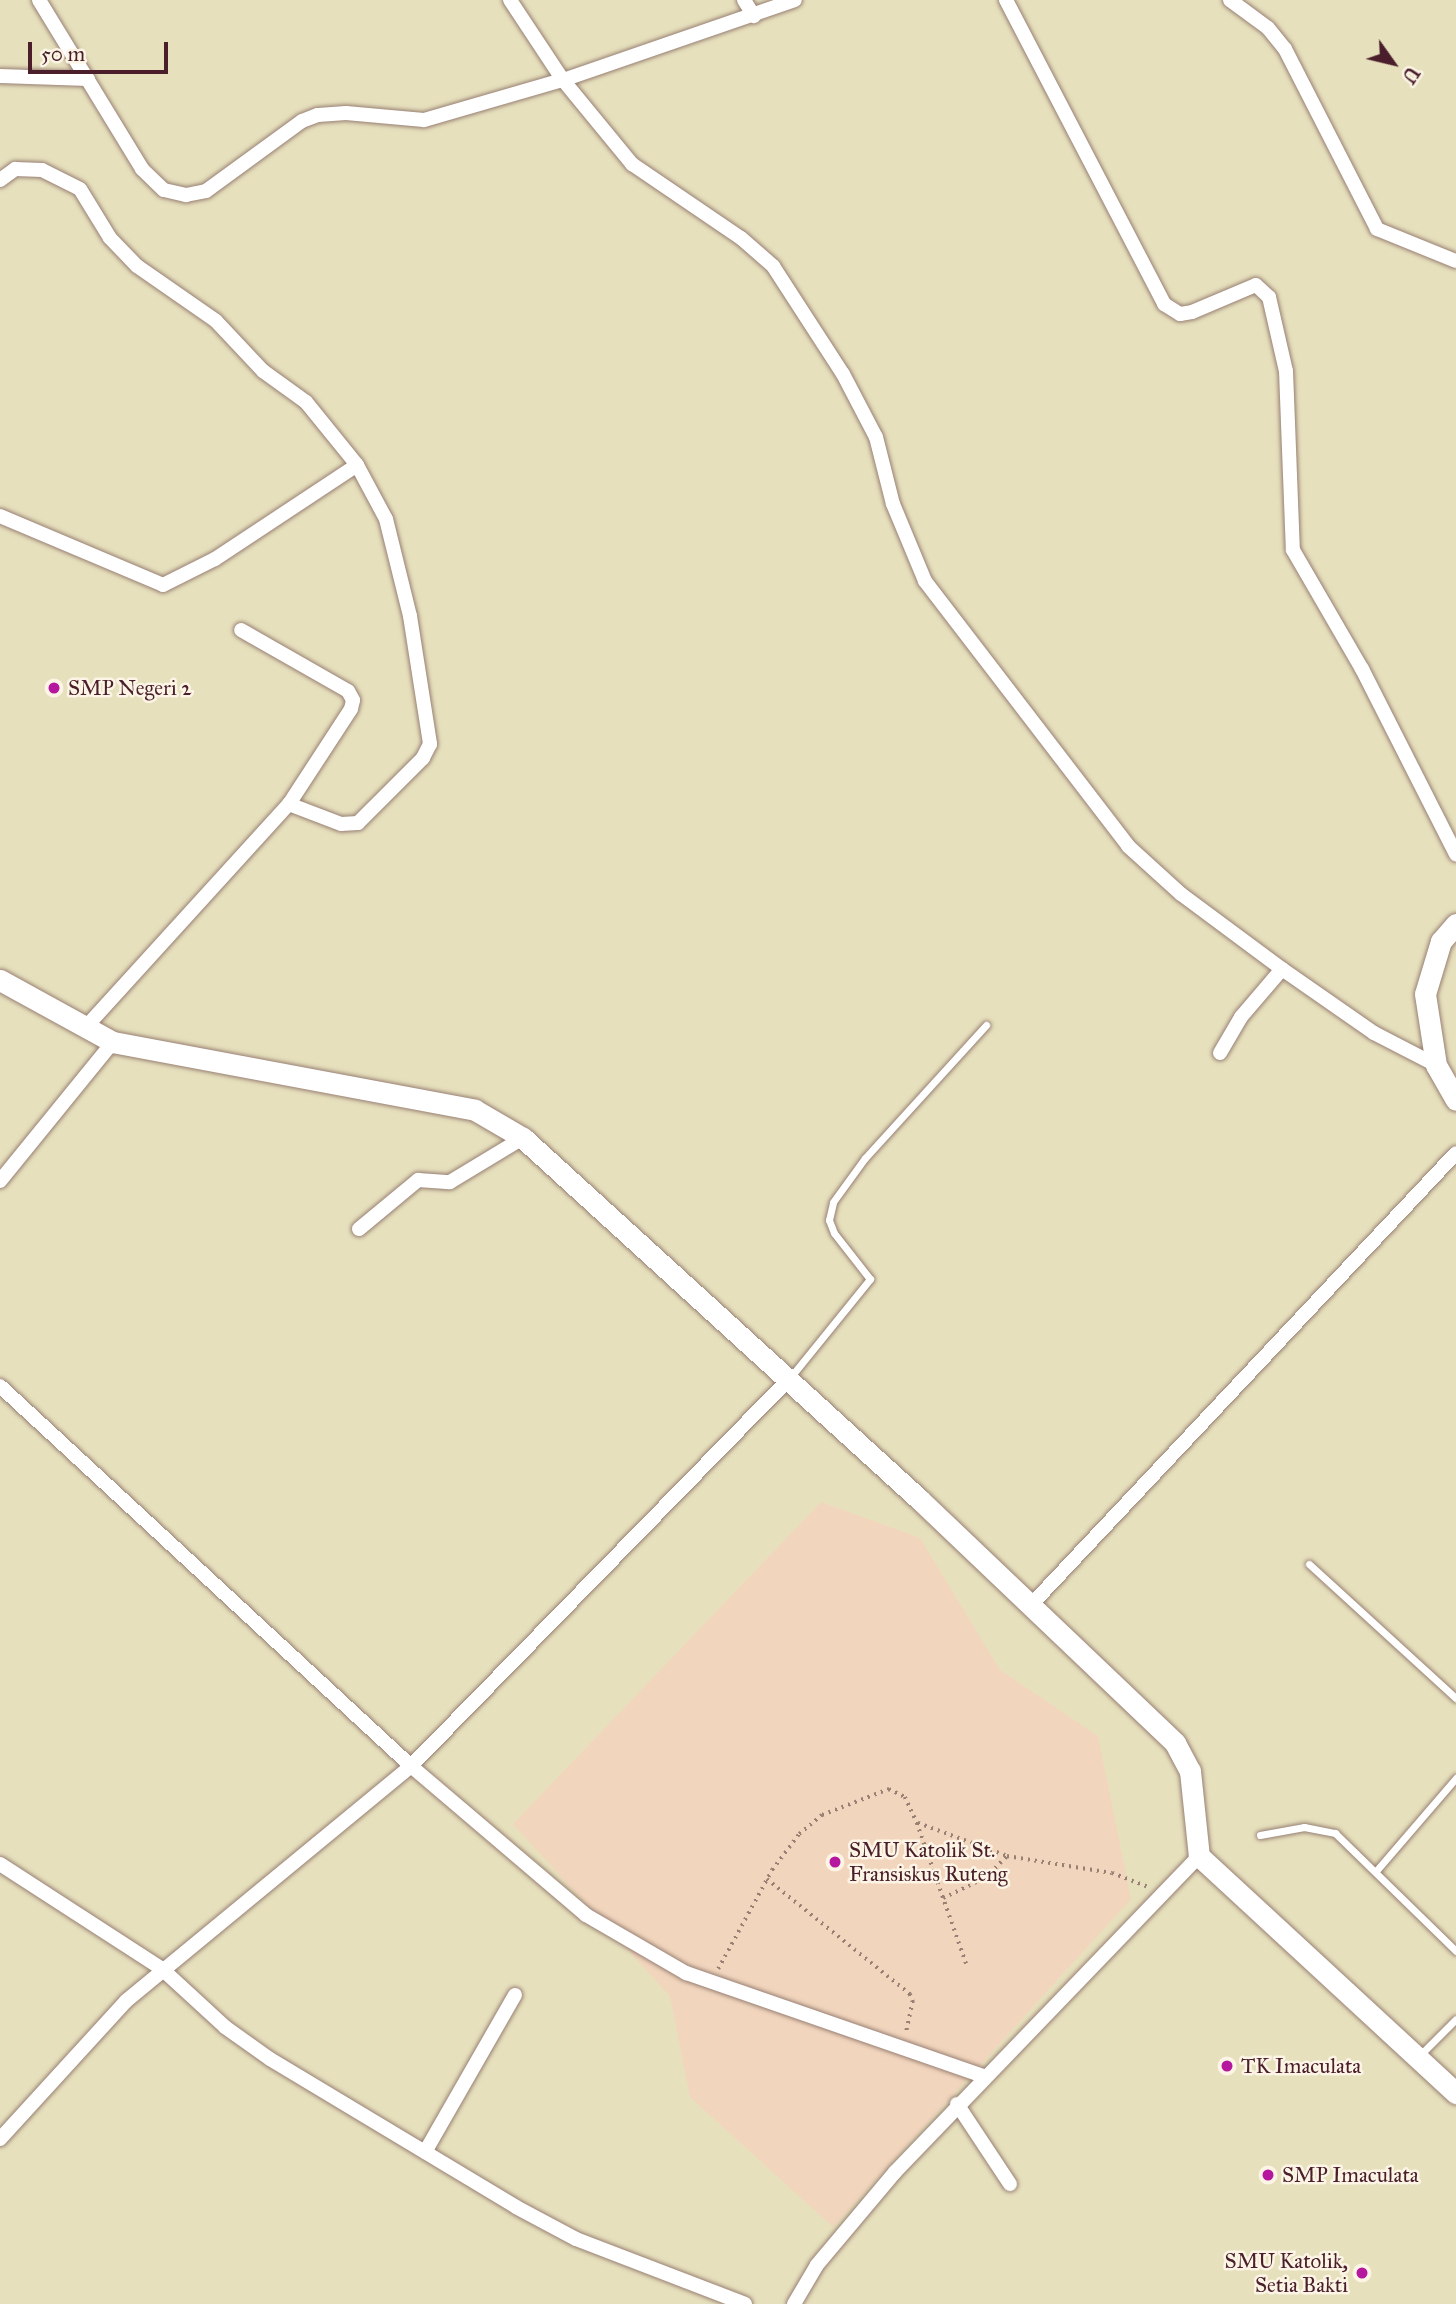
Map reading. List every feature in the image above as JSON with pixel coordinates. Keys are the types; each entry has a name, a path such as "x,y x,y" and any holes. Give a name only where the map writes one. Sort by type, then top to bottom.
{"street":[{"path":"38,0 142,169 164,190 186,195 205,191 302,121 318,115 346,113 424,120 564,80 795,0"},
{"path":"510,0 564,80 632,164 741,238 773,266 844,374 876,437 893,504 925,581 1128,846 1181,894 1282,969 1374,1033 1436,1065"},
{"path":"744,0 754,16"},
{"path":"1006,0 1164,304 1180,314 1192,312 1256,285 1269,297 1286,371 1293,550 1362,669 1456,854"},
{"path":"1230,0 1268,28 1285,49 1377,229 1456,261"},
{"path":"0,76 88,79"},
{"path":"0,180 15,169 42,170 80,190 110,238 137,266 231,334 263,371 306,402 357,465 395,542 430,744 423,758 358,823 341,824 289,804"},
{"path":"0,516 163,585 215,559 357,465"},
{"path":"85,1028 289,804 354,700 348,691 241,630"},
{"path":"1456,924 1441,941 1426,994 1436,1065 1456,1100"},
{"path":"1220,1054 1241,1017 1282,969"},
{"path":"0,980 113,1042 463,1107 496,1119 523,1138 1031,1605 1175,1743 1190,1771 1199,1856 1456,2092"},
{"path":"0,1181 113,1042"},
{"path":"359,1229 418,1180 450,1182 523,1138"},
{"path":"1031,1605 1456,1153"},
{"path":"0,2139 86,2040 162,1969 411,1766 786,1382"},
{"path":"0,1386 411,1766 586,1915 642,1951 710,1983 983,2076"},
{"path":"794,2304 817,2265 858,2214 957,2104 1199,1856"},
{"path":"0,1864 162,1969 254,2048 425,2152 576,2239 745,2304"},
{"path":"425,2152 515,1995"},
{"path":"957,2104 1010,2185"}],"lane":[{"path":"786,1382 870,1279 834,1233 829,1220 834,1202 865,1158 986,1025"},
{"path":"1309,1564 1456,1698"},
{"path":"1376,1871 1456,1778"},
{"path":"1260,1835 1304,1827 1326,1829 1346,1841 1456,1951"},
{"path":"1418,2057 1456,2019"}],"path":[{"path":"710,1983 767,1879 810,1823 865,1796 889,1789 901,1793 917,1823 967,1966"},
{"path":"917,1823 1007,1856 1112,1873 1164,1892"},
{"path":"942,1898 985,1878 1007,1856"},
{"path":"767,1879 910,1994 913,2001 904,2047"}],"shaded area":[{"name":"SMU Katolik St. Fransiskus Ruteng","path":"821,1502 920,1538 1000,1670 1098,1736 1131,1899 833,2227 690,2097 670,1996 513,1824"}],"place":[{"name":"SMP Negeri 2","path":"54,688"},
{"name":"SMU Katolik St. Fransiskus Ruteng","path":"835,1862"},
{"name":"TK Imaculata","path":"1227,2066"},
{"name":"SMP Imaculata","path":"1268,2175"},
{"name":"SMU Katolik, Setia Bakti","path":"1362,2273"}]}
